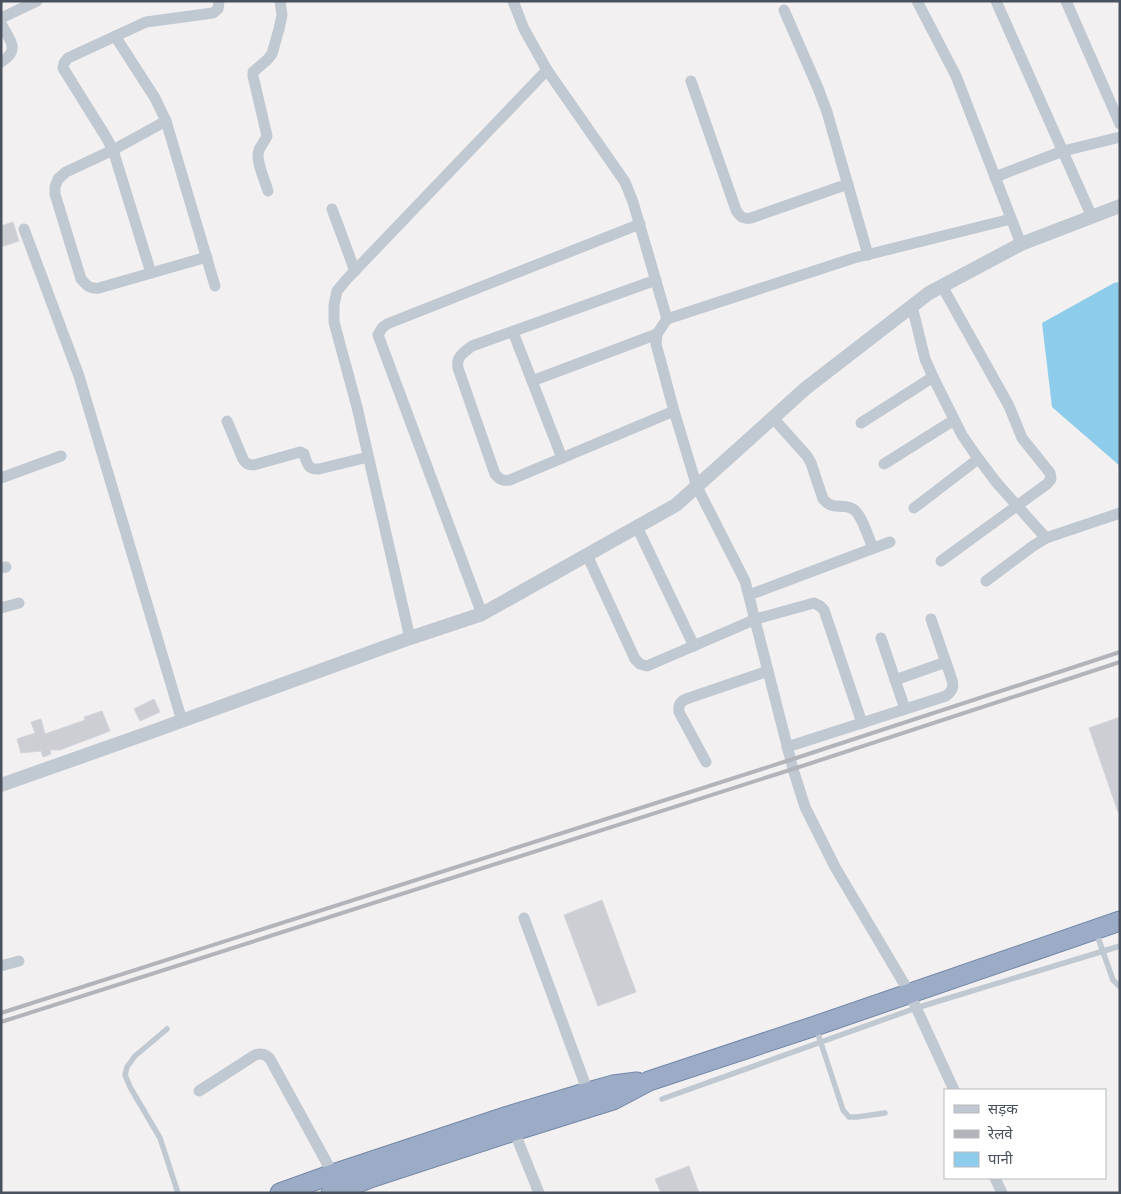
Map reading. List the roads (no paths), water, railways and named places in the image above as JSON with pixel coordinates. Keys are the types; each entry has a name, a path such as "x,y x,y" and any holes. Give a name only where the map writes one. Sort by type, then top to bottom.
{"highway":[{"path":"280,1193 508,1116 588,1092 613,1085 649,1081 818,1034 1120,921"},
{"path":"330,1193 373,1177 613,1100 649,1081"}],"street":[{"path":"1,18 37,1"},
{"path":"151,273 113,150 63,68 64,62 68,58 146,22 213,13 218,9 218,1"},
{"path":"268,191 258,158 258,151 267,136 253,72 272,54 282,15 280,1"},
{"path":"513,1 524,29 547,70 625,182 640,224 667,319"},
{"path":"917,1 956,76 1021,244"},
{"path":"996,1 1092,217"},
{"path":"1066,1 1120,124"},
{"path":"784,10 828,112 868,255"},
{"path":"1,24 13,48 11,54 1,62"},
{"path":"115,36 155,98 166,122 216,286"},
{"path":"410,638 357,407 334,322 334,305 337,291 547,70"},
{"path":"691,81 739,216 744,219 751,218 848,184"},
{"path":"166,122 66,172 58,179 55,194 81,279 91,288 99,288 207,257"},
{"path":"995,177 1063,151 1120,137"},
{"path":"1,785 410,638 482,614 676,505 806,388 929,293 1021,244 1120,206"},
{"path":"332,209 355,271"},
{"path":"954,1089 912,1000 835,868 805,807 792,769 746,581 697,487 656,344 658,334 667,319 854,258 1011,219"},
{"path":"482,614 378,335 387,324 640,224"},
{"path":"24,229 79,376 182,721"},
{"path":"656,280 472,346 461,354 457,362 495,474 498,479 503,481 510,480 674,411"},
{"path":"941,561 1047,484 1051,479 1050,473 1022,438 1009,406 942,286"},
{"path":"912,306 925,359 962,435 996,482 1046,538"},
{"path":"513,332 562,458"},
{"path":"532,381 658,334"},
{"path":"861,423 933,377"},
{"path":"773,418 807,456 823,499 831,506 852,508 859,515 873,548"},
{"path":"884,464 954,420"},
{"path":"227,421 243,459 249,465 300,452 304,454 307,464 313,469 368,457"},
{"path":"1,478 61,456"},
{"path":"914,508 978,459"},
{"path":"986,581 1046,538 1120,513"},
{"path":"637,527 694,646"},
{"path":"749,595 890,542"},
{"path":"587,555 635,659 640,664 647,666 756,620 814,603 820,606 824,610 862,723"},
{"path":"1,608 19,603"},
{"path":"787,747 946,696 950,693 953,686 931,619"},
{"path":"881,638 905,709"},
{"path":"895,680 946,662"},
{"path":"706,762 679,712 678,706 680,702 768,671"},
{"path":"524,918 588,1092"},
{"path":"1,966 19,961"},
{"path":"199,1091 256,1055 266,1055 270,1059 333,1174"},
{"path":"514,1131 539,1193"},
{"path":"995,1179 1002,1193"}],"lane":[{"path":"1095,929 1113,980 1120,986"},
{"path":"912,1000 1103,952 1120,946"},
{"path":"167,1029 135,1056 127,1067 125,1075 160,1138 178,1193"},
{"path":"662,1099 818,1034 843,1110 849,1117 857,1118 885,1113"}],"water":[{"path":"1120,282 1120,466 1052,407 1042,323 1114,283"}],"railway":[{"path":"1,1013 1120,652"},
{"path":"1,1022 793,769 1120,662"}]}
